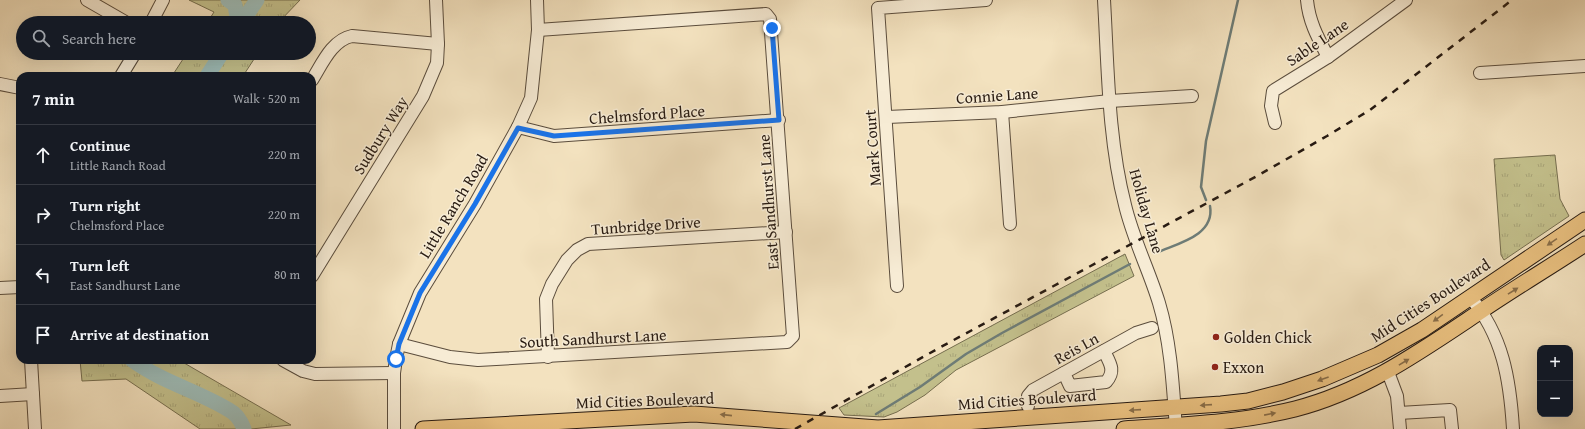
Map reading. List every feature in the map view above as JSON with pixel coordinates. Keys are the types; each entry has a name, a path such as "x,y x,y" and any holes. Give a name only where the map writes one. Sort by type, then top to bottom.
{"main road":[{"name":"Mid Cities Boulevard","path":"424,429 672,414 719,415 805,424 878,428 1046,422 1174,407 1248,401 1322,379 1378,356 1422,330 1585,220"},
{"path":"1124,429 1176,427 1246,419 1296,408 1332,396 1388,372 1585,244"}],"street":[{"path":"87,0 114,16"},
{"path":"155,16 163,0"},
{"name":"Sudbury Way","path":"316,270 423,96 437,63 438,44 436,0"},
{"name":"Little Ranch Road","path":"394,429 394,373 399,344 420,293 475,204 518,128 531,98 538,30 537,0"},
{"name":"Mark Court","path":"897,286 887,117 878,8 986,0"},
{"name":"Holiday Lane","path":"1104,0 1110,101 1117,167 1125,206 1149,273 1165,329 1176,427"},
{"path":"1307,0 1308,13 1313,29 1328,56"},
{"name":"Sable Lane","path":"1275,123 1271,106 1273,91 1328,56 1406,0"},
{"name":"East Sandhurst Lane","path":"538,30 766,14 770,19 772,28 779,120 793,336 790,340"},
{"path":"316,74 332,50 344,38 352,36 438,44"},
{"path":"123,72 131,60"},
{"path":"1480,72 1585,66"},
{"path":"0,84 16,87"},
{"name":"Connie Lane","path":"887,117 1002,112 1110,101 1192,96"},
{"path":"1002,112 1010,224"},
{"name":"Chelmsford Place","path":"518,128 554,136 779,120"},
{"name":"Tunbridge Drive","path":"548,357 546,299 552,284 567,260 577,250 588,244 786,232"},
{"path":"0,288 16,286"},
{"path":"1470,297 1482,310 1496,335 1503,354 1511,401 1513,429"},
{"name":"Reis Ln","path":"1028,406 1028,396 1033,390 1136,333 1152,328"},
{"name":"South Sandhurst Lane","path":"399,344 450,357 478,360 779,343 790,340"},
{"path":"1064,373 1070,386 1106,382 1112,376 1112,368 1104,351"},
{"path":"31,364 35,429"},
{"path":"290,364 303,371 315,374 394,373"},
{"path":"1388,372 1396,396 1400,429"},
{"path":"0,396 33,394"},
{"path":"1399,413 1450,410 1452,429"}],"green space":[{"path":"189,0 300,0 285,16 211,16 214,12"},
{"path":"182,60 253,60 246,72 175,72"},
{"path":"1555,155 1560,199 1569,216 1504,260 1501,255 1494,159"},
{"path":"1125,254 1134,276 956,370 925,395 897,412 884,417 844,415 839,408"},
{"path":"80,364 186,364 291,425 251,429 200,429 126,379 82,381"}],"waterway":[{"path":"228,0 235,5 237,16"},
{"path":"246,16 257,0"},
{"path":"1206,200 1201,187 1206,141 1238,0"},
{"path":"210,72 217,60"},
{"path":"1158,252 1185,241 1201,231 1207,224 1210,216 1210,206"},
{"path":"876,414 920,387 966,354 1130,264"},
{"path":"138,364 232,412 242,423 244,429"}],"railway":[{"path":"795,429 939,348 1257,176 1327,136 1370,110 1512,0"}],"place":[{"name":"Golden Chick","path":"1216,337"},
{"name":"Exxon","path":"1215,367"}],"route":[{"path":"396,359 399,344 420,293 475,204 518,128 554,136 586,135 779,120 772,28"}]}
